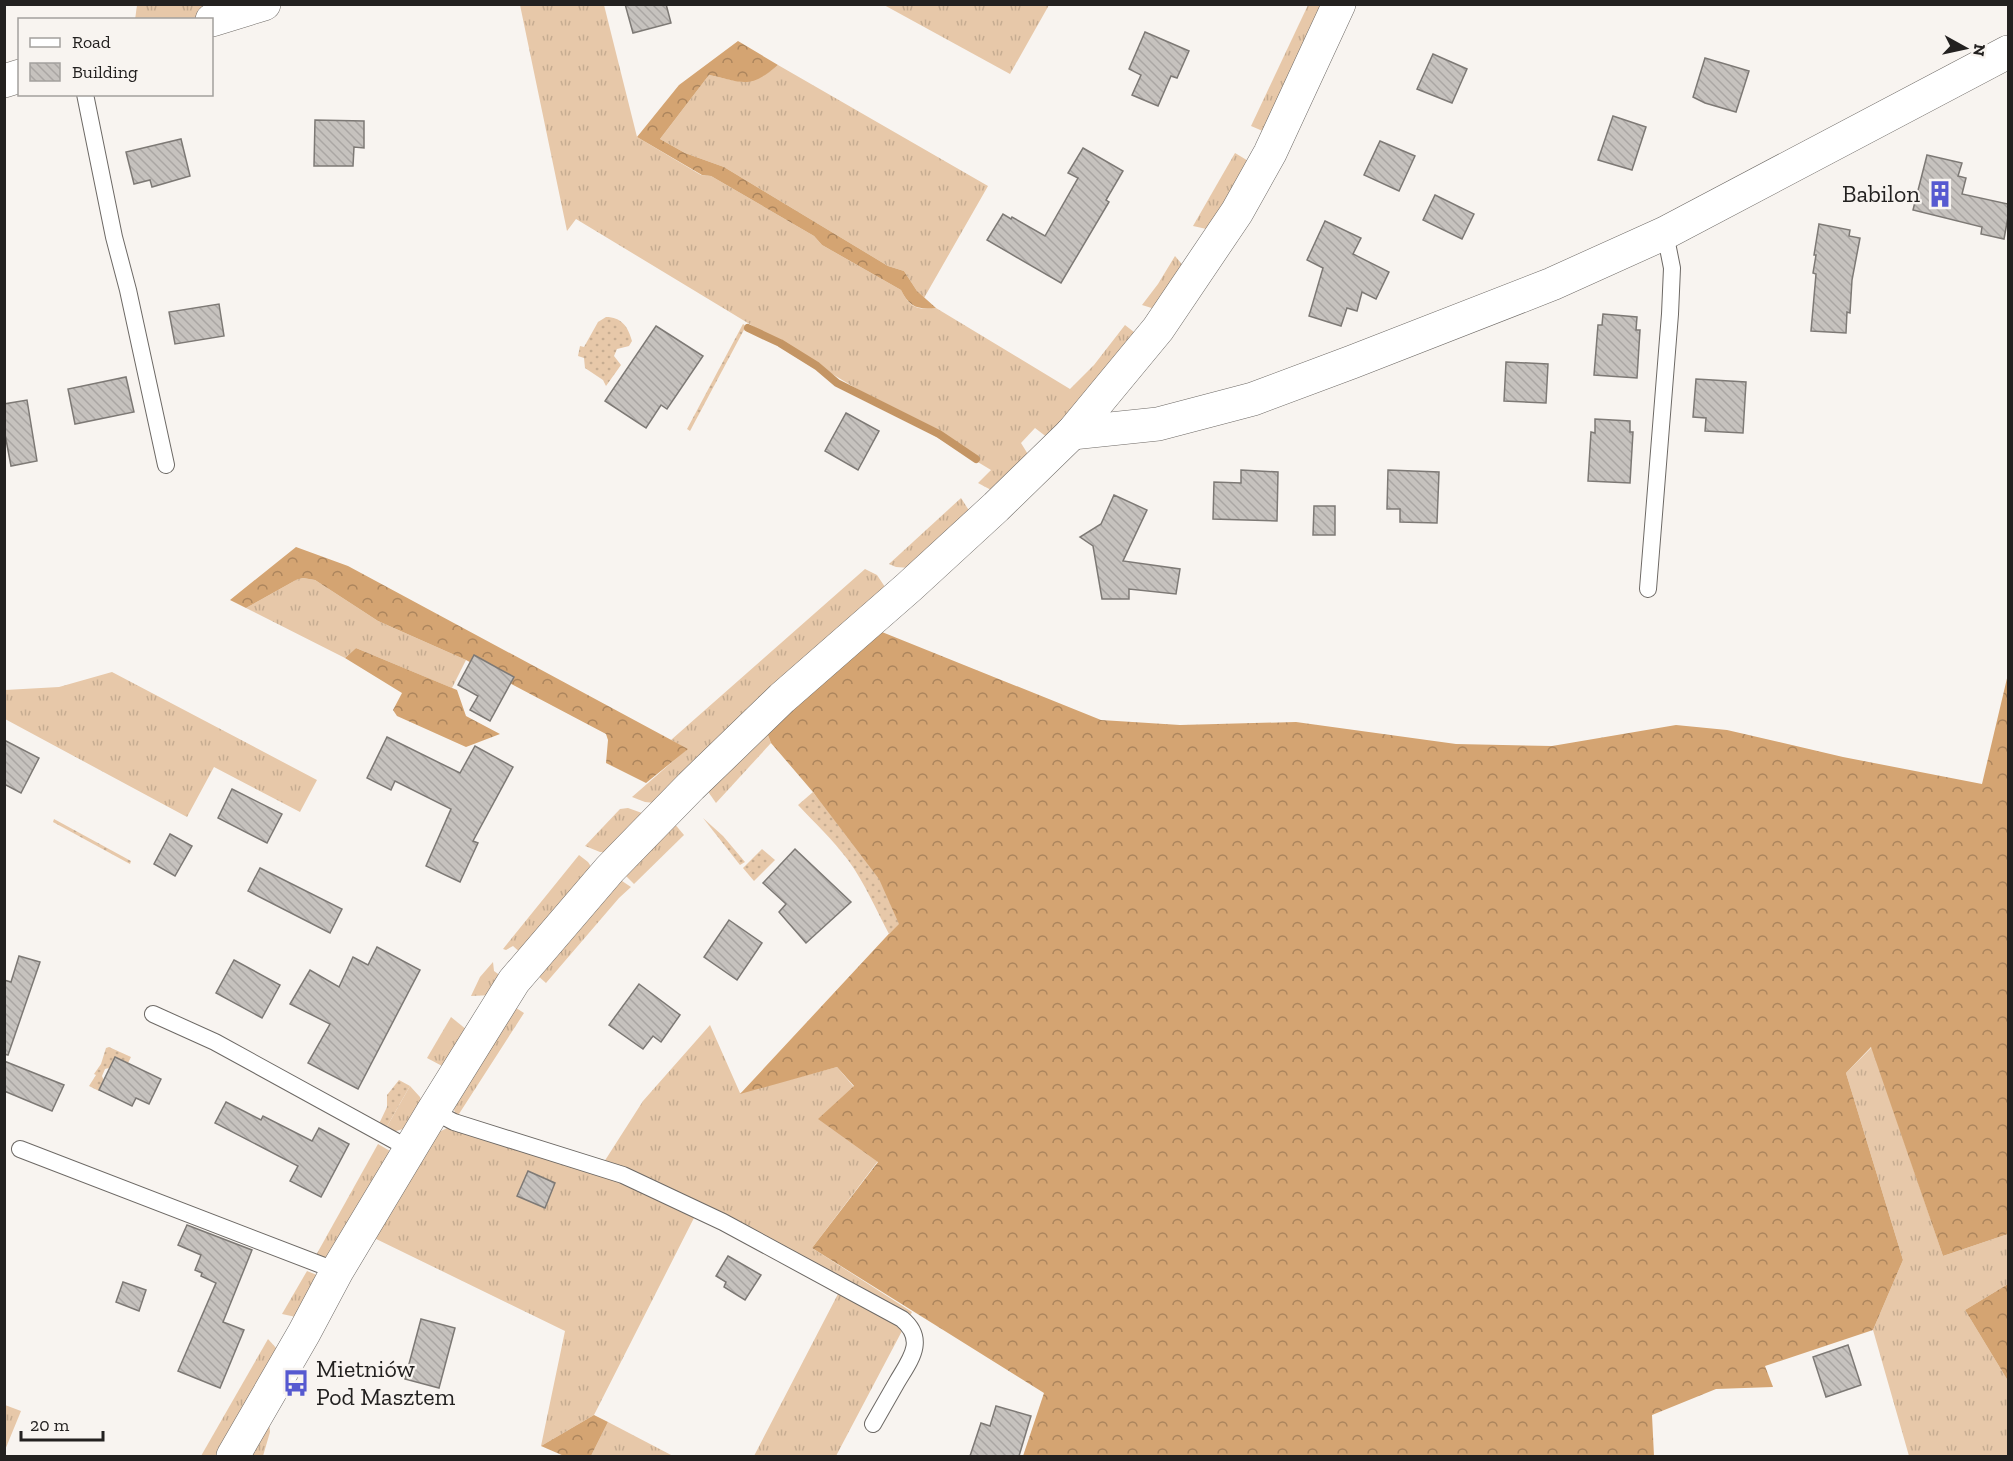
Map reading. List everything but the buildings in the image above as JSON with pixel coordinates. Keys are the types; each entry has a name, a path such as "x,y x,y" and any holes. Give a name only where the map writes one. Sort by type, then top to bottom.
{"street":[{"path":"213,20 264,4"},
{"path":"234,1456 337,1271 514,981 610,869 782,698 909,587 1072,433 1158,329 1237,212 1270,153 1340,4"},
{"path":"1072,433 1158,424 1253,399 1552,284 1665,233 2008,52"}],"lane":[{"path":"85,96 114,237 128,290 166,465"},
{"path":"1648,589 1671,302 1672,268 1665,233"},
{"path":"153,1014 214,1042 410,1149"},
{"path":"433,1111 454,1122 623,1175 723,1222 902,1319 910,1326 914,1335 913,1356 873,1424"},
{"path":"20,1149 337,1271"}],"green space":[{"path":"137,5 255,5 208,18 135,18"},
{"path":"520,5 604,5 637,137 701,175 711,176 814,236 822,245 901,290 911,304 924,309 936,308 1070,389 1094,365 1125,325 1139,336 1048,438 1035,428 1021,443 1029,456 993,491 978,483 991,470 576,219 567,231"},
{"path":"884,5 1049,5 1010,74"},
{"path":"1308,5 1326,5 1265,132 1251,126"},
{"path":"738,41 778,65 752,81 738,82 709,75 660,139 685,153 724,167 888,266 904,271 917,291 936,308 924,308 911,304 901,290 822,245 814,236 711,176 702,175 637,137 679,85"},
{"path":"778,65 988,186 924,298 904,271 888,266 724,167 685,153 660,139 709,75 738,81 753,80"},
{"path":"1235,153 1250,162 1211,230 1193,226"},
{"path":"1175,256 1186,269 1158,310 1142,305 1158,284"},
{"path":"606,317 623,323 632,341 629,346 617,349 614,356 621,365 606,386 603,380 585,368 584,358 578,356 580,346 584,347 598,322"},
{"path":"743,324 746,326 690,431 687,429"},
{"path":"961,498 970,512 910,568 889,564"},
{"path":"296,547 348,566 688,749 646,783 606,763 608,740 606,734 466,660 378,621 315,580 303,578 296,580 246,608 230,600"},
{"path":"865,569 877,575 887,590 655,803 632,797 687,749 671,740"},
{"path":"303,578 315,580 378,621 466,660 452,688 356,648 345,658 246,608"},
{"path":"877,630 1101,720 1180,725 1296,722 1456,744 1552,746 1676,725 1727,730 1843,757 1982,784 2008,674 2008,1234 1943,1256 1871,1047 1846,1073 1903,1260 1873,1330 1765,1366 1773,1387 1716,1389 1652,1415 1654,1456 1023,1456 1044,1393 812,1248 878,1162 818,1119 854,1086 837,1067 740,1094 898,924 813,792 771,743 766,730"},
{"path":"356,648 457,690 466,716 500,734 466,747 397,716 393,710 402,693 345,658"},
{"path":"112,672 317,780 300,812 214,767 187,817 5,719 5,690 59,687"},
{"path":"766,730 771,743 716,803 709,793 710,784"},
{"path":"813,792 879,879 899,924 889,934 848,860 798,805"},
{"path":"628,808 643,815 607,852 600,852 585,846 620,809"},
{"path":"703,818 723,836 745,862 740,865"},
{"path":"54,819 131,861 130,864 53,822"},
{"path":"673,822 684,835 634,884 624,874"},
{"path":"762,849 775,860 754,881 743,868"},
{"path":"579,855 592,868 523,955 513,946 506,950 503,949"},
{"path":"619,879 631,887 546,983 537,975"},
{"path":"493,962 494,971 505,979 493,995 471,996 480,977"},
{"path":"513,1006 524,1013 457,1117 454,1110 456,1094"},
{"path":"451,1017 467,1030 444,1067 427,1058"},
{"path":"710,1025 740,1093 837,1067 854,1087 878,1161 812,1248 912,1312 836,1456 754,1456 838,1294 696,1214 594,1415 541,1446 565,1331 370,1236 433,1135 451,1126 457,1117 604,1162 643,1101"},
{"path":"109,1047 131,1057 128,1063 105,1069 102,1076 104,1081 99,1091 89,1086 101,1064 106,1048"},
{"path":"1872,1047 1943,1256 2008,1234 2008,1284 1965,1310 2008,1381 2008,1456 1909,1456 1873,1330 1903,1260 1846,1073"},
{"path":"399,1080 410,1086 385,1130 378,1126 387,1107 387,1095"},
{"path":"410,1086 420,1097 422,1105 419,1111 404,1129 385,1130"},
{"path":"378,1144 390,1151 330,1262 315,1257"},
{"path":"307,1271 322,1277 296,1317 282,1314"},
{"path":"2008,1284 2008,1381 1965,1310"},
{"path":"268,1339 277,1349 218,1456 201,1456"},
{"path":"5,1405 21,1411 5,1450"},
{"path":"594,1415 608,1422 591,1456 564,1456 541,1446"},
{"path":"269,1420 270,1432 263,1456 248,1456"},
{"path":"608,1422 673,1456 591,1456"}],"waterway":[{"path":"748,328 780,343 817,366 837,383 939,434 976,459"}],"place":[{"name":"Babilon","path":"1940,194"},
{"name":"Mietniów Pod Masztem","path":"296,1383"}]}
